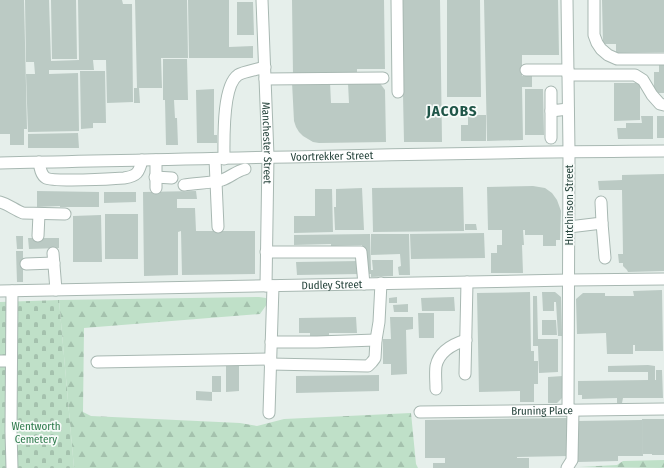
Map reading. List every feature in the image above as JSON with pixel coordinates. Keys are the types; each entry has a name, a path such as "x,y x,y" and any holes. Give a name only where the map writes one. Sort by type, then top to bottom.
{"street":[{"name":"Manchester Street","path":"262,0 268,156 266,252 271,342 269,413"},
{"path":"397,0 398,92"},
{"name":"Hutchinson Street","path":"567,0 572,460 567,468"},
{"path":"594,0 594,35 601,49 608,55 617,58 664,59"},
{"path":"218,227 216,181 228,92 232,82 238,74 265,67"},
{"path":"526,70 635,75 643,80 652,95 660,104 664,105"},
{"path":"265,79 383,78"},
{"path":"550,138 551,92"},
{"path":"551,111 568,109"},
{"name":"Voortrekker Street","path":"0,163 219,159 268,156 664,151"},
{"path":"39,162 43,175 49,180 103,179 133,177 140,169 142,160"},
{"path":"156,160 155,183 172,178"},
{"path":"103,161 103,179"},
{"path":"184,184 220,181 230,177 235,172 245,169"},
{"path":"0,202 23,214 65,214"},
{"path":"601,202 604,258"},
{"path":"38,236 39,214"},
{"path":"569,227 602,223"},
{"path":"266,252 361,252 364,284"},
{"path":"26,264 54,258 56,290"},
{"name":"Dudley Street","path":"0,292 381,283 664,279"},
{"path":"465,374 467,282"},
{"path":"97,362 262,360 368,366 375,358 381,283"},
{"path":"12,291 6,361 5,431 12,468"},
{"path":"271,342 376,340"},
{"path":"436,389 436,366 442,354 457,342 466,340"},
{"name":"Bruning Place","path":"420,412 664,409"}],"green space":[{"path":"266,298 267,304 260,314 84,328 83,412 91,416 240,423 257,426 284,419 411,413 416,464 418,468 74,468 59,300"},
{"name":"Wentworth Cemetery","path":"59,300 74,468 0,468 0,302"},
{"path":"664,460 664,468 579,467 617,465 623,461"}],"building":[{"path":"0,0 24,0 27,129 24,129 24,145 10,145 10,134 0,134"},
{"path":"25,0 49,0 51,61 79,60 78,0 122,0 123,4 132,4 133,102 107,103 106,60 93,60 94,70 49,70 49,74 78,73 79,131 28,132 26,74 35,74 34,62 26,62"},
{"path":"51,0 76,0 77,59 52,59"},
{"path":"135,0 187,0 188,58 161,58 162,88 139,88 140,103 134,103 134,88 137,88"},
{"path":"188,0 229,0 229,47 253,46 253,58 189,58"},
{"path":"292,0 384,0 385,69 357,69 357,75 293,75"},
{"path":"401,0 440,0 442,142 404,142"},
{"path":"447,0 480,0 481,97 447,97"},
{"path":"484,0 558,0 559,55 522,55 522,76 532,76 532,87 522,87 523,140 487,141"},
{"path":"602,0 664,0 664,52 616,53 616,44 603,44"},
{"path":"237,2 253,2 254,35 237,35"},
{"path":"163,59 187,59 188,100 174,100 175,118 177,118 178,145 166,145 165,100 163,100"},
{"path":"659,65 664,65 664,93 654,93 654,72 659,72"},
{"path":"80,71 105,71 106,123 93,123 93,128 81,129"},
{"path":"292,82 330,82 331,103 349,103 348,83 379,82 385,90 386,142 319,143 313,142 303,136 296,127 294,121"},
{"path":"614,83 640,83 640,120 614,121"},
{"path":"214,89 214,135 217,135 217,143 197,143 196,90"},
{"path":"525,89 543,89 544,135 525,135"},
{"path":"468,115 486,115 486,141 461,141 461,125 468,125"},
{"path":"641,116 653,116 653,139 618,139 617,128 626,128 626,123 642,123"},
{"path":"657,116 664,116 664,138 657,138"},
{"path":"78,133 79,148 28,148 28,134"},
{"path":"664,174 664,271 628,272 623,266 623,263 619,263 618,254 623,254 622,190 599,190 598,181 622,180 622,175"},
{"path":"533,186 545,188 552,193 557,200 561,211 560,240 556,240 556,246 543,246 543,235 525,235 525,230 523,230 523,273 491,273 491,253 497,253 497,245 502,245 502,230 488,230 487,187"},
{"path":"463,187 464,231 373,232 372,188"},
{"path":"362,188 364,230 335,230 334,207 336,207 336,189"},
{"path":"315,189 332,189 333,232 294,233 294,216 315,216"},
{"path":"37,191 99,192 99,207 37,207"},
{"path":"196,191 197,199 177,199 177,208 195,208 196,231 255,231 255,274 182,275 181,231 178,232 178,275 144,276 143,192"},
{"path":"104,192 136,192 136,202 104,203"},
{"path":"105,214 138,214 138,259 105,259"},
{"path":"101,215 102,262 73,262 73,216"},
{"path":"465,224 476,224 477,230 465,230"},
{"path":"484,233 485,258 411,259 410,234"},
{"path":"370,234 371,270 373,270 372,260 393,260 393,276 371,277 371,274 365,274 362,245 294,245 294,235"},
{"path":"371,234 409,234 410,275 399,275 398,267 401,266 400,254 371,255"},
{"path":"16,236 23,236 23,249 17,249"},
{"path":"28,238 59,238 59,248 29,249"},
{"path":"16,251 23,251 23,282 17,282"},
{"path":"360,261 360,274 297,275 296,262"},
{"path":"662,290 663,351 635,351 635,345 633,345 633,354 607,354 606,333 577,334 576,299 583,293 605,293 605,296 634,296 633,291"},
{"path":"530,292 531,351 534,351 534,361 538,361 538,384 534,384 534,402 520,402 520,391 479,392 477,293"},
{"path":"542,292 555,292 561,297 562,336 558,336 556,302 554,302 554,311 543,311"},
{"path":"533,296 537,296 538,339 558,339 558,372 539,373 538,346 533,346"},
{"path":"397,297 397,303 389,303 389,298"},
{"path":"454,297 455,311 422,311 421,298"},
{"path":"408,304 408,312 394,312 393,305"},
{"path":"418,313 434,313 434,338 419,338"},
{"path":"356,317 357,333 329,333 329,340 310,341 310,333 299,333 299,318"},
{"path":"390,317 413,317 413,329 406,330 407,374 391,375 391,364 383,364 383,339 391,339"},
{"path":"542,320 556,320 557,335 542,335"},
{"path":"226,362 239,362 239,391 226,392"},
{"path":"608,366 655,366 655,380 656,370 662,370 663,398 623,398 622,403 617,403 617,398 582,399 582,395 578,395 578,381 648,380 648,372 608,372"},
{"path":"379,375 379,391 296,393 296,376"},
{"path":"212,376 221,376 221,392 212,392"},
{"path":"563,376 563,397 557,403 548,403 548,377"},
{"path":"196,391 212,392 212,401 196,400"},
{"path":"567,418 568,456 517,457 529,458 529,468 433,468 433,463 445,463 445,458 425,458 425,420"},
{"path":"642,419 664,419 664,455 643,454"},
{"path":"642,420 643,456 618,456 618,461 578,462 577,421"}],"district":[{"name":"JACOBS","path":"452,111"}]}
